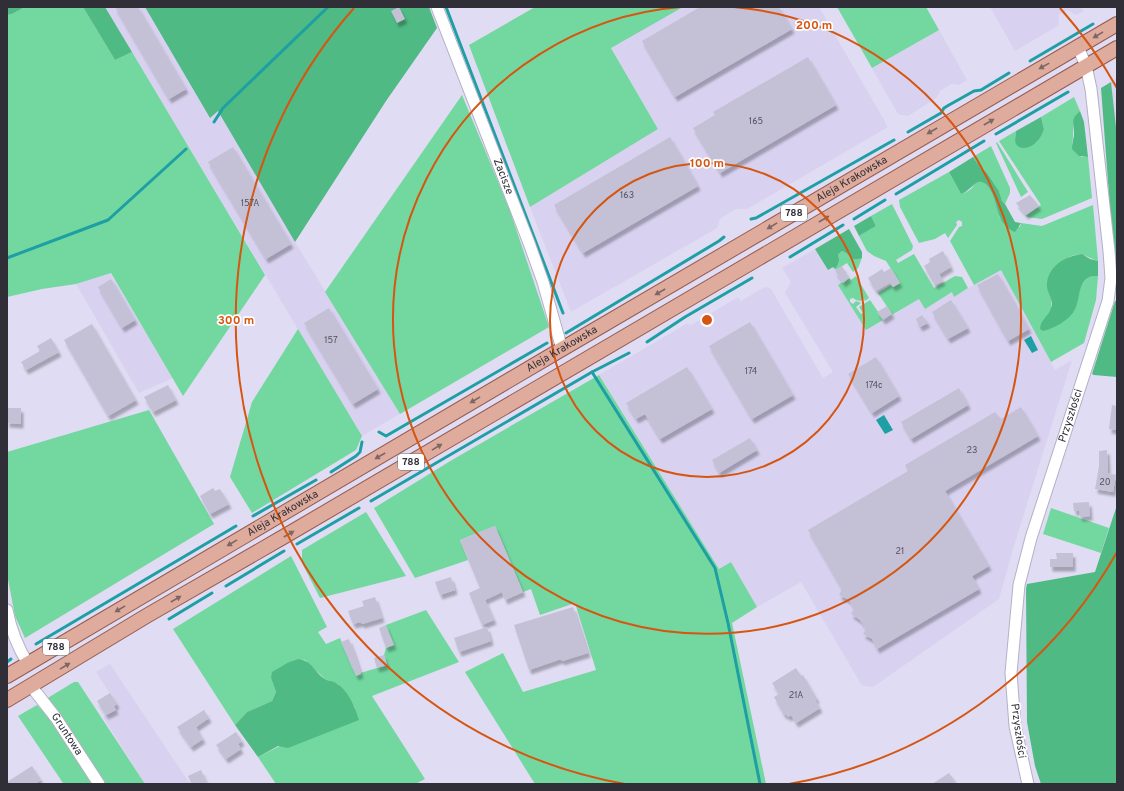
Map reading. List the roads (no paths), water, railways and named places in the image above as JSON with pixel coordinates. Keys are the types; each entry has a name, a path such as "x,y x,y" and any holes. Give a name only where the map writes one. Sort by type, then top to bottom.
{"main road":[{"name":"Aleja Krakowska","path":"7,676 1117,24"},
{"name":"Aleja Krakowska","path":"7,700 148,615 1117,48"}],"street":[{"name":"Zacisze","path":"437,7 529,243 543,282 562,349"},
{"name":"Przyszłości","path":"1028,784 1015,726 1011,673 1019,586 1031,538 1108,301 1111,278 1091,88 1086,66 1078,47"},
{"path":"7,610 17,646 28,664"},
{"name":"Gruntowa","path":"31,686 56,718 99,784"}],"waterway":[{"path":"214,122 223,108 328,7"},
{"path":"446,7 563,313"},
{"path":"1030,61 1093,24"},
{"path":"908,132 941,113 944,108 949,105 974,91 981,90 1009,73"},
{"path":"996,134 1068,92"},
{"path":"751,219 756,218 894,140"},
{"path":"896,194 984,141"},
{"path":"7,258 108,220 186,149"},
{"path":"854,219 885,200"},
{"path":"790,257 843,225"},
{"path":"566,333 724,237"},
{"path":"647,342 685,317 752,278"},
{"path":"379,432 386,436 547,343"},
{"path":"371,501 592,372 629,353"},
{"path":"592,372 715,568 728,623 760,784"},
{"path":"331,472 356,456 360,452 362,442"},
{"path":"253,516 316,480"},
{"path":"297,544 359,508"},
{"path":"36,644 236,526"},
{"path":"226,586 284,551"},
{"path":"169,619 212,593"},
{"path":"7,662 11,659"}]}
